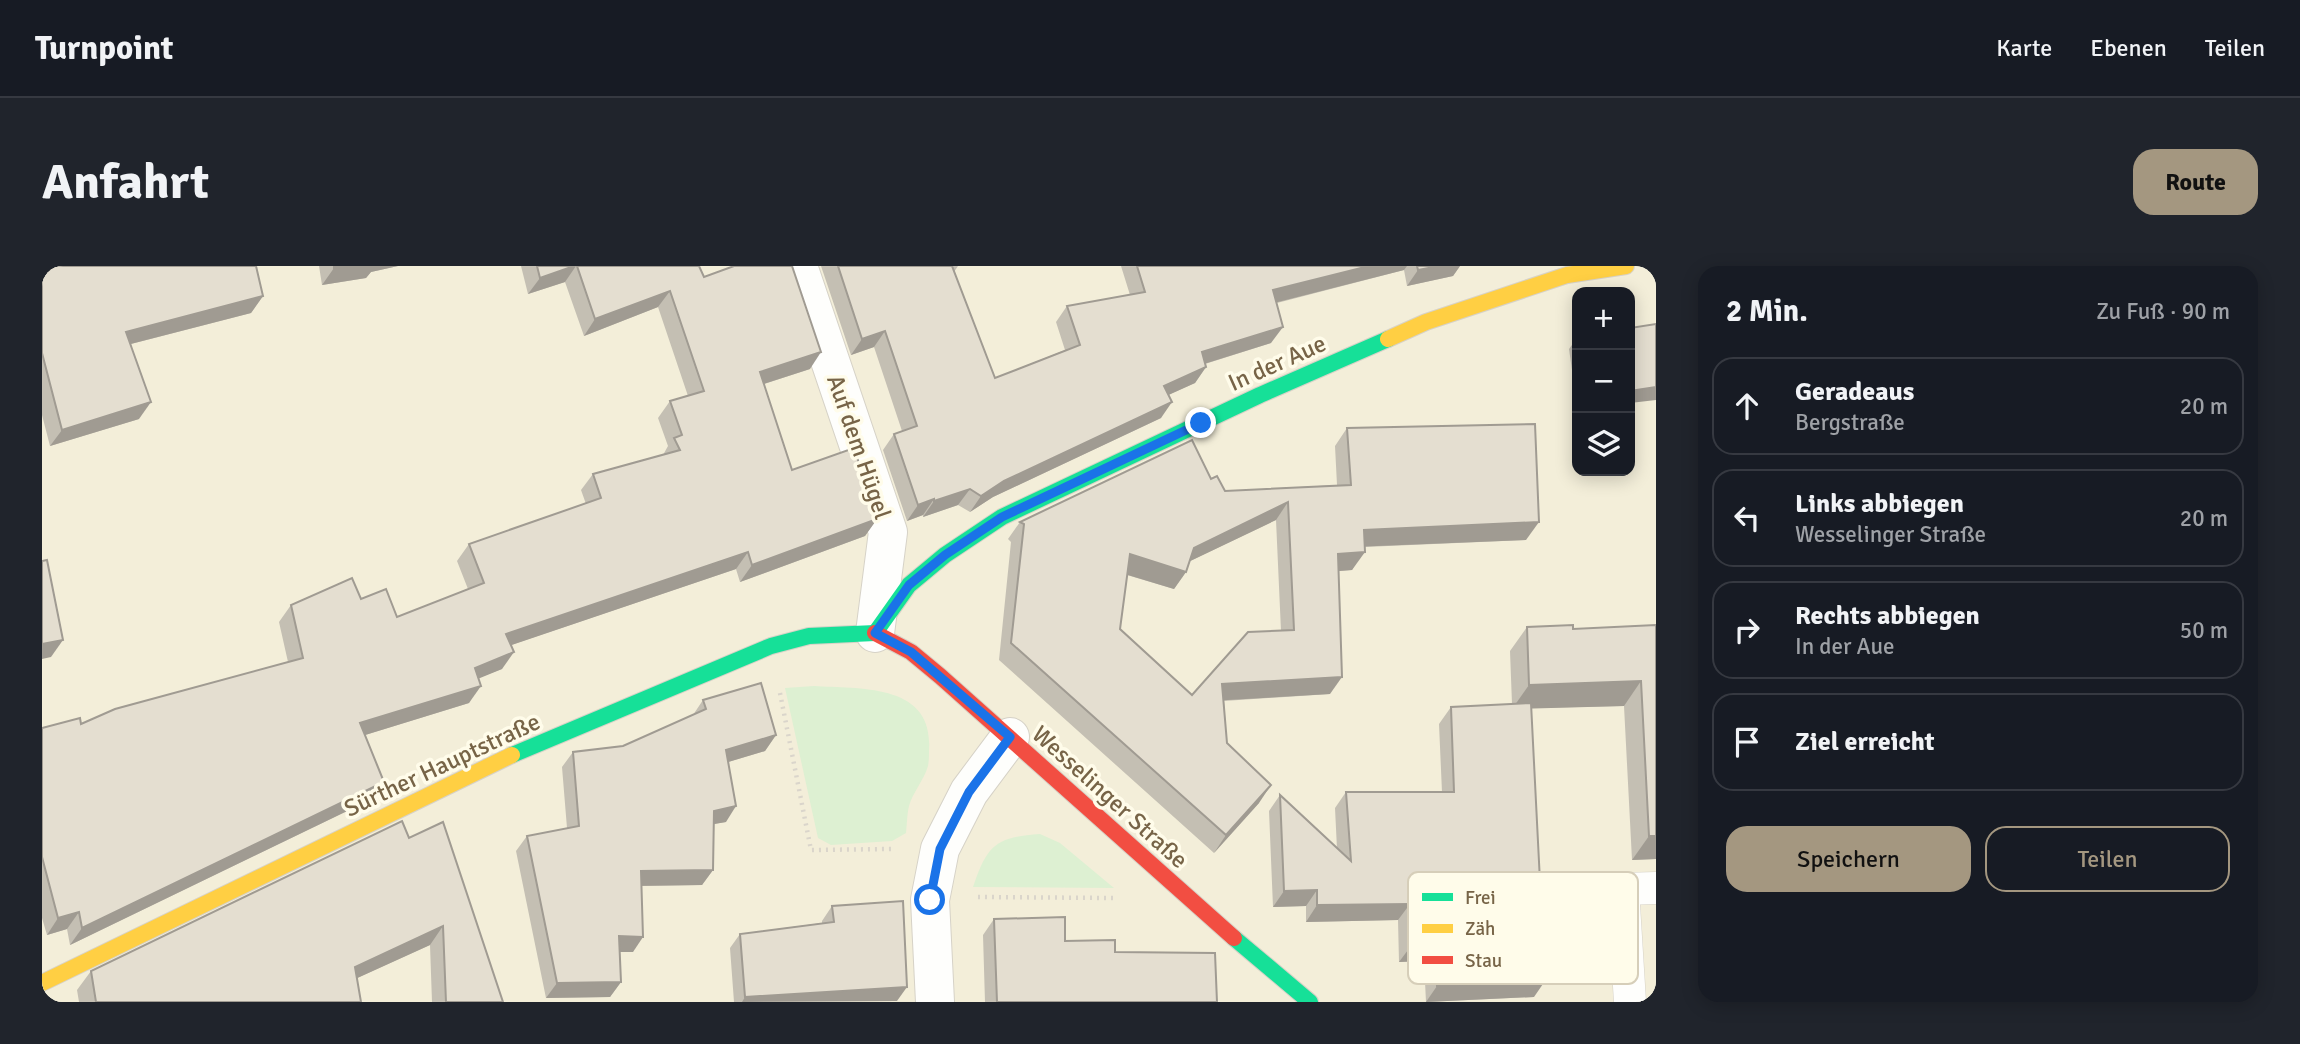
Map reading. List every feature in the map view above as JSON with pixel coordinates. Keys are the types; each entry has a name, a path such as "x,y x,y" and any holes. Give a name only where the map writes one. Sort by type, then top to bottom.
{"street":[{"name":"Auf dem Hügel","path":"798,266 888,532 875,633"},
{"name":"In der Aue","path":"875,633 909,585 945,555 1002,517 1260,395 1426,322 1567,275 1626,266"},
{"name":"Sürther Hauptstraße","path":"42,983 523,750 771,646 809,636 875,633"},
{"name":"Wesselinger Straße","path":"875,633 911,652 1010,737 1189,899 1310,1002"},
{"path":"935,1002 932,896 940,849 969,792 1010,737"}],"lane":[{"path":"1638,889 1656,888"},
{"path":"1629,984 1630,1002"}],"path":[{"path":"771,646 811,850 940,849"},
{"path":"932,896 1189,899"}],"shaded area":[{"path":"42,266 1656,266 1656,1002 42,1002"}],"green space":[{"path":"814,686 891,694 907,701 920,712 927,728 928,766 909,806 906,833 892,841 831,845 818,838 785,688"},
{"path":"1040,834 1060,843 1114,888 973,887 983,861 995,846 1013,838"}],"building":[{"path":"42,266 256,266 263,296 126,332 151,402 62,430 42,353"},
{"path":"537,266 574,266 540,278"},
{"path":"577,266 699,266 704,277 734,266 792,266 821,352 760,372 792,470 854,448 877,519 752,565 748,552 506,634 514,652 475,668 481,686 360,723 384,782 82,928 79,912 58,918 42,857 42,728 80,718 81,724 115,709 303,658 291,605 352,578 361,599 386,589 397,617 484,583 469,544 601,498 593,474 680,450 674,438 682,435 670,401 704,391 670,291 595,319"},
{"path":"838,266 952,266 995,378 1080,345 1067,306 1145,292 1137,266 1369,266 1273,290 1283,327 1202,352 1206,367 1164,386 1172,402 1004,481 981,496 970,489 918,505 894,434 917,426 885,331 862,339"},
{"path":"1417,266 1439,266 1418,270"},
{"path":"1656,324 1656,387 1635,390 1635,327"},
{"path":"1535,424 1539,522 1364,530 1365,552 1338,554 1342,677 1222,684 1227,743 1271,785 1226,835 1011,643 1024,524 1020,522 1192,440 1211,479 1217,476 1225,491 1351,485 1347,428","holes":["1288,502 1294,630 1248,632 1192,695 1120,629 1130,554 1186,572 1194,548"]},
{"path":"47,560 63,640 42,644 42,561"},
{"path":"1573,625 1573,629 1656,625 1656,836 1649,836 1641,681 1529,685 1527,627"},
{"path":"761,683 776,735 726,750 736,806 714,811 713,870 641,871 643,937 619,936 621,982 557,983 527,836 579,826 573,752 623,746 706,709 703,700"},
{"path":"1531,703 1540,872 1408,872 1408,904 1317,905 1317,890 1284,891 1280,795 1351,861 1346,792 1454,792 1451,707"},
{"path":"402,821 409,838 443,822 503,1002 446,1002 443,926 355,967 361,1002 96,1002 91,971"},
{"path":"903,901 907,987 745,997 740,934 834,922 832,906"},
{"path":"1065,917 1065,941 1115,940 1115,952 1215,953 1217,1002 997,1002 994,919"},
{"path":"1437,984 1480,984 1437,986"}],"traffic: fast":[{"path":"875,633 909,585 945,555 1002,517 1260,395 1388,339"},
{"path":"512,755 771,646 809,636 875,633"},
{"path":"1234,938 1310,1002"}],"traffic: slow":[{"path":"1388,339 1426,322 1567,275 1626,266"},
{"path":"42,983 512,755"}],"traffic: jam":[{"path":"875,633 911,652 940,676 1234,938"}],"route":[{"path":"930,900 940,849 969,792 1010,737 911,652 875,633 909,585 945,555 1002,517 1201,423"}]}
